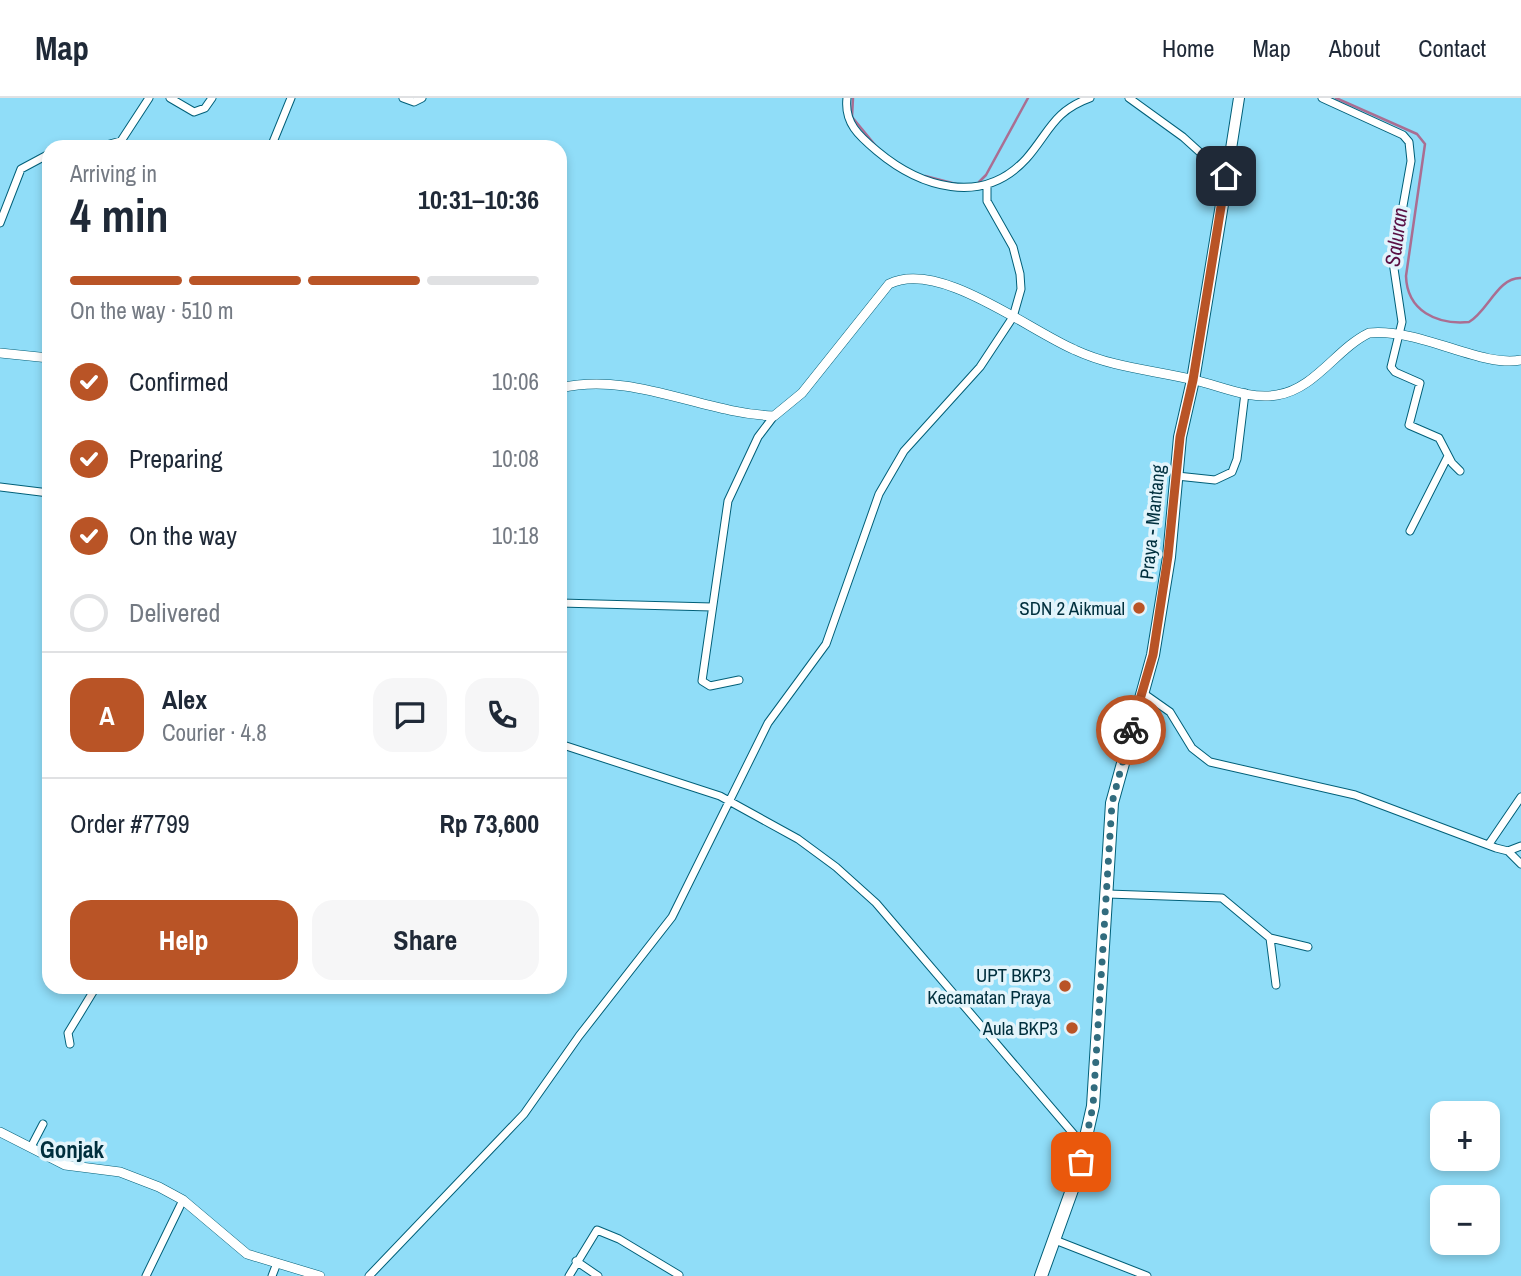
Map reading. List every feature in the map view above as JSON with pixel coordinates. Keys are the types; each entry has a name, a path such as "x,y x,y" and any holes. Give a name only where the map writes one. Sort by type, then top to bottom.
{"main road":[{"name":"Praya - Mantang","path":"1041,1276 1085,1149 1093,1106 1112,803 1155,643 1180,437 1193,380 1239,98"}],"street":[{"path":"122,140 149,98"},
{"path":"170,98 194,112 205,108 212,98"},
{"path":"274,140 291,98"},
{"path":"403,98 414,102 422,98"},
{"path":"847,98 847,114 854,130 898,169 949,187 969,189 987,186 1027,158 1052,122 1076,103 1090,98"},
{"path":"1129,98 1192,145 1228,166"},
{"path":"1322,98 1402,135 1409,142 1411,161 1393,262 1401,310 1401,334 1392,370 1420,383 1409,425 1439,438 1460,471"},
{"path":"0,223 22,169 42,158"},
{"path":"369,1276 464,1179 543,1090 579,1037 672,917 768,723 826,645 879,494 898,462 980,367 1013,317 1021,289 1020,274 1013,247 987,201 987,186"},
{"path":"739,680 710,686 702,681 728,500 752,447 774,416 802,393 889,284 901,278 925,279 977,298 1055,341 1126,369 1193,380 1260,396 1289,392 1304,384 1359,338 1369,333 1401,334 1502,361 1521,360"},
{"path":"0,353 42,357"},
{"path":"567,386 582,383 629,386 704,405 774,416"},
{"path":"1177,476 1215,480 1232,472 1237,459 1245,393"},
{"path":"1410,531 1448,456"},
{"path":"0,487 42,492"},
{"path":"567,603 712,607"},
{"path":"1143,693 1170,712 1192,748 1210,762 1354,795 1508,851 1521,864"},
{"path":"567,746 663,776 729,801 798,839 876,903 1035,1086 1085,1149"},
{"path":"1489,844 1521,796"},
{"path":"1508,851 1521,846"},
{"path":"1108,894 1222,898 1270,938 1308,947"},
{"path":"1270,938 1276,985"},
{"path":"71,1044 68,1033 92,994"},
{"path":"31,1147 43,1124"},
{"path":"0,1132 73,1168 130,1175 183,1200 240,1250 320,1276"},
{"path":"146,1276 183,1200"},
{"path":"569,1276 595,1232 600,1230 679,1275"},
{"path":"1055,1240 1147,1276"},
{"path":"576,1261 598,1276"},
{"path":"272,1276 277,1263"}],"waterway":[{"name":"Saluran","path":"853,98 852,117 875,145"},
{"name":"Saluran","path":"979,182 986,175 1028,98"},
{"name":"Saluran","path":"1336,98 1417,134 1425,144 1406,276 1408,288 1418,307 1435,318 1469,322 1506,283 1521,278"},
{"name":"Saluran","path":"925,176 956,184"}],"way so far":[{"path":"1081,1162 1093,1106 1108,901 1112,803 1131,730"}],"place":[{"name":"SDN 2 Aikmual","path":"1139,608"},
{"name":"UPT BKP3 Kecamatan Praya","path":"1065,986"},
{"name":"Aula BKP3","path":"1072,1028"}],"district":[{"name":"Gonjak","path":"72,1149"}],"route":[{"path":"1131,730 1153,655 1168,556 1180,437 1193,380 1226,176"}]}
